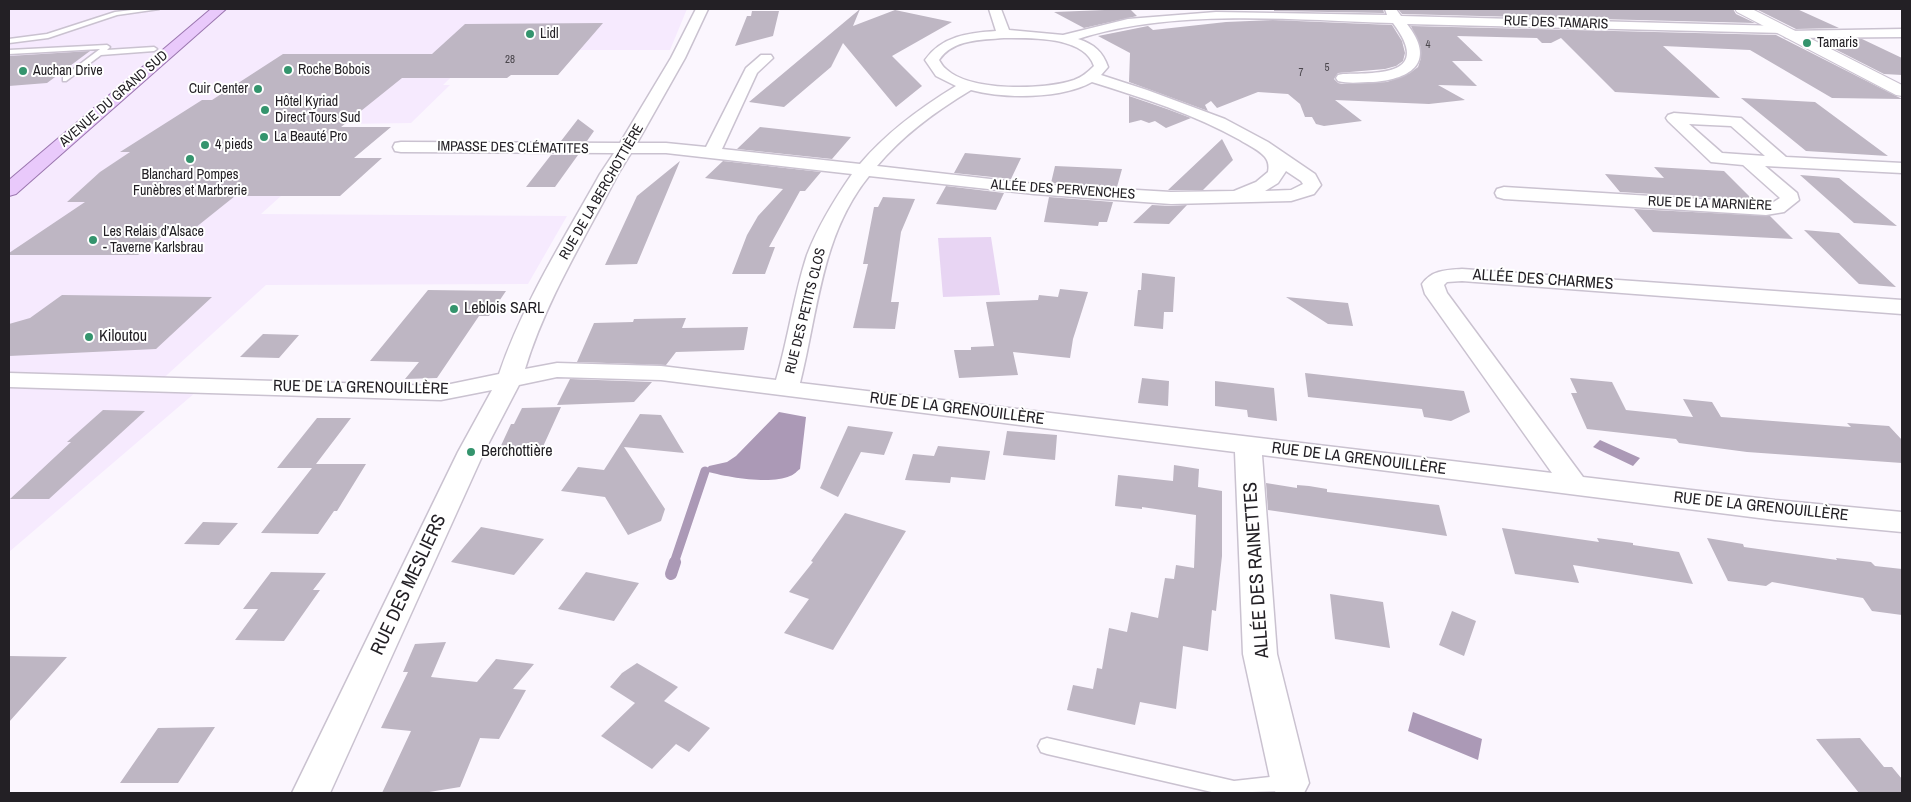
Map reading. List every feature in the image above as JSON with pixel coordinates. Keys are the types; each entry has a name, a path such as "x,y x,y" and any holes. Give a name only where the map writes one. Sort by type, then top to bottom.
{"main road":[{"name":"AVENUE DU GRAND SUD","path":"9,169 200,9"},
{"name":"AVENUE DU GRAND SUD","path":"9,190 219,9"}],"street":[{"name":"RUE DE LA BERCHOTTIÈRE","path":"510,379 522,341 536,309 609,174 626,149 678,58 702,9"},
{"path":"995,9 1004,34"},
{"path":"1152,9 1163,19"},
{"path":"1573,9 1592,24"},
{"path":"1742,9 1902,91"},
{"name":"RUE DES TAMARIS","path":"1064,39 1106,27 1163,19 1238,14 1393,14 1785,32 1902,33"},
{"path":"1343,78 1385,77 1405,70 1412,64 1414,56 1412,40 1393,14"},
{"path":"1004,34 1042,35 1064,39 1093,50 1100,59 1101,67 1091,77 1060,88 1036,91 1010,91 969,85 945,76 935,68 932,60 936,52 947,45 963,39 1004,34"},
{"path":"712,153 751,71 766,58"},
{"path":"1091,77 1142,93 1219,122 1262,146 1309,178 1312,185 1310,190 1304,194 1236,196"},
{"name":"RUE DES PETITS CLOS","path":"786,388 819,251 838,210 862,170 894,137 922,114 969,85"},
{"path":"1782,162 1735,120 1674,118 1717,158 1782,162 1902,168"},
{"name":"IMPASSE DES CLÉMATITES","path":"401,147 626,149"},
{"name":"ALLÉE DES PERVENCHES","path":"626,149 666,148 1034,190 1171,198 1236,196 1249,192 1272,179 1278,166 1273,155"},
{"name":"RUE DE LA MARNIÈRE","path":"1504,193 1766,209 1777,208 1790,200 1790,197 1748,160"},
{"name":"ALLÉE DES CHARMES","path":"1575,486 1436,294 1433,284 1439,278 1462,274 1902,307"},
{"name":"RUE DE LA GRENOUILLÈRE","path":"9,380 441,393 557,370 661,373 1575,486 1775,510 1902,522"},
{"name":"RUE DES MESLIERS","path":"312,793 471,452 510,379"},
{"name":"ALLÉE DES RAINETTES","path":"1248,445 1260,654 1290,783"}],"lane":[{"path":"9,41 48,36 110,15 156,9"},
{"path":"9,46 110,40 107,47 66,78"},
{"path":"9,52 107,47"},
{"path":"100,53 154,49"},
{"path":"1047,746 1234,789 1290,783"}],"shaded area":[{"path":"9,9 687,9 670,50 479,50 443,85 450,85 411,123 343,124 301,178 261,214 567,216 528,284 266,285 157,384 203,386 9,552"},
{"path":"991,237 1000,295 943,297 938,238"},
{"path":"779,412 806,417 800,469 794,474 782,479 760,480 736,478 705,471 709,466 727,462 736,456"},
{"path":"1600,440 1640,458 1633,466 1593,447"},
{"path":"1413,712 1482,739 1478,760 1408,731"}],"building":[{"path":"860,9 853,26 895,10 952,22 892,56 922,86 896,107 843,43 831,67 784,107 749,102"},
{"path":"1130,9 1137,16 1084,28 1054,12"},
{"path":"1274,9 1383,9 1384,13 1274,11"},
{"path":"1398,9 1733,9 1736,14 1755,23 1402,14"},
{"path":"1756,9 1797,9 1839,28 1796,29"},
{"path":"752,11 779,11 773,36 735,46 747,16 751,16"},
{"path":"1273,20 1392,25 1402,41 1405,53 1403,61 1396,66 1385,69 1338,73 1334,79 1342,84 1387,82 1410,73 1418,67 1421,58 1421,48 1411,26 1776,35 1902,99 1832,98 1750,50 1663,46 1720,98 1615,92 1561,38 1551,43 1542,43 1537,38 1457,36 1483,61 1452,61 1477,86 1438,85 1465,100 1429,104 1335,100 1362,121 1324,126 1316,124 1312,117 1305,117 1300,104 1288,94 1258,92 1217,108 1211,101 1205,105 1208,111 1129,82 1130,53 1098,36 1148,26 1153,30 1226,22"},
{"path":"603,23 558,75 511,75 507,78 402,78 341,127 391,127 354,158 382,158 340,196 235,196 195,228 173,228 138,255 9,255 9,253 85,202 67,202 100,172 130,152 120,152 202,100 212,100 283,54 432,54 465,24"},
{"path":"1862,39 1902,58 1902,75 1884,74 1817,40"},
{"path":"90,51 47,83 9,86 9,56"},
{"path":"1129,96 1191,118 1166,128 1155,121 1149,123 1141,120 1129,123"},
{"path":"1741,98 1815,102 1888,156 1806,151"},
{"path":"578,119 594,131 587,141 561,141"},
{"path":"760,127 851,137 832,159 737,149"},
{"path":"1222,139 1233,160 1203,190 1168,190"},
{"path":"965,153 1021,158 1011,179 954,173"},
{"path":"551,155 578,155 555,187 526,187"},
{"path":"680,161 637,264 605,265 637,196"},
{"path":"723,161 821,172 805,191 800,191 769,247 775,247 765,274 732,274 747,235 758,216 783,189 705,178"},
{"path":"1055,166 1122,169 1117,187 1051,183"},
{"path":"1654,167 1724,171 1753,200 1620,192 1605,174 1664,178"},
{"path":"1800,175 1839,178 1897,226 1854,223"},
{"path":"946,186 1004,193 996,210 936,204"},
{"path":"883,197 915,199 901,232 891,302 899,302 895,329 853,328 868,264 863,264 874,207 878,207"},
{"path":"1049,197 1113,202 1107,222 1099,222 1098,226 1044,222"},
{"path":"1152,205 1187,205 1169,224 1133,223"},
{"path":"1634,209 1770,216 1793,239 1653,232"},
{"path":"1804,230 1839,233 1896,287 1859,284"},
{"path":"1142,273 1175,277 1173,312 1164,312 1163,329 1134,326 1138,290 1141,290"},
{"path":"1060,289 1088,292 1073,339 1070,358 1013,352 1018,375 959,378 954,350 971,350 971,347 994,346 986,302 1038,300 1039,295 1058,297"},
{"path":"428,290 506,291 489,316 479,316 437,378 405,379 419,362 370,361"},
{"name":"Kiloutou","path":"62,295 212,297 156,349 9,356 9,324 30,318"},
{"path":"1286,297 1348,303 1353,326 1328,324"},
{"path":"686,318 682,328 748,327 744,350 676,352 666,365 577,362 594,323 633,322 634,319"},
{"path":"263,334 299,335 279,358 240,357"},
{"path":"1305,373 1464,391 1470,412 1451,421 1424,417 1422,409 1308,397"},
{"path":"1142,378 1169,381 1168,406 1138,403"},
{"path":"1570,378 1612,382 1626,410 1693,417 1683,399 1712,402 1721,417 1851,427 1847,423 1889,426 1902,440 1902,463 1747,452 1679,443 1676,439 1587,429 1571,393 1577,393"},
{"path":"570,379 652,382 634,402 557,405"},
{"path":"1215,381 1274,388 1277,421 1248,417 1247,410 1215,406"},
{"path":"561,407 541,451 498,452 511,424 514,424 522,408"},
{"path":"103,410 145,411 49,499 10,499 71,442 67,442"},
{"path":"640,414 661,415 684,453 624,447 665,509 661,521 628,535 605,497 561,491 578,467 604,470"},
{"path":"317,418 351,418 316,464 366,464 337,511 334,511 318,534 261,533 312,468 277,468"},
{"path":"848,426 893,432 884,455 861,452 838,497 820,488"},
{"path":"1007,431 1057,435 1055,460 1003,455"},
{"path":"938,446 990,451 985,480 951,477 950,483 905,480 913,454 934,456"},
{"path":"1174,465 1199,469 1198,487 1222,491 1222,556 1216,611 1212,610 1208,651 1183,646 1176,709 1140,702 1135,725 1067,710 1073,685 1093,689 1097,668 1102,669 1109,628 1127,632 1131,612 1158,618 1165,578 1174,579 1176,565 1194,568 1196,515 1142,507 1142,509 1115,506 1118,475 1173,481"},
{"path":"1266,483 1297,488 1297,485 1309,486 1327,489 1327,492 1439,505 1447,536 1268,510"},
{"path":"845,513 906,531 833,650 784,633 809,599 789,592 813,562 811,561"},
{"path":"203,522 238,523 219,545 184,544"},
{"path":"481,527 544,539 514,575 451,562"},
{"path":"1502,528 1599,542 1597,538 1679,552 1693,584 1573,565 1579,583 1515,574"},
{"path":"1707,538 1743,544 1744,547 1837,560 1836,558 1871,562 1875,566 1902,569 1902,615 1872,611 1863,598 1772,582 1766,586 1728,581"},
{"path":"271,572 326,573 313,590 320,590 284,641 235,640 258,609 243,609"},
{"path":"586,572 639,583 614,621 558,609"},
{"path":"1330,594 1383,602 1390,648 1335,639"},
{"path":"1452,611 1476,621 1464,656 1439,645"},
{"path":"446,642 431,677 477,682 496,659 534,664 513,689 526,690 499,739 480,738 460,787 423,793 382,793 411,731 381,728 408,672 403,672 415,644"},
{"path":"9,656 67,657 9,722"},
{"path":"637,663 678,687 664,701 710,728 689,752 676,744 652,769 601,736 635,703 610,687 622,673"},
{"path":"215,727 178,783 120,783 158,728"},
{"path":"1860,738 1884,767 1892,767 1902,779 1902,793 1859,793 1816,739"}],"waterway":[{"path":"674,563 705,471"},
{"path":"671,574 675,562"}],"place":[{"name":"Lidl","path":"530,34"},
{"name":"Tamaris","path":"1807,43"},
{"name":"Roche Bobois","path":"288,70"},
{"name":"Auchan Drive","path":"23,71"},
{"name":"Cuir Center","path":"258,89"},
{"name":"Hôtel Kyriad Direct Tours Sud","path":"265,110"},
{"name":"La Beauté Pro","path":"264,137"},
{"name":"4 pieds","path":"205,145"},
{"name":"Blanchard Pompes Funèbres et Marbrerie","path":"190,159"},
{"name":"Les Relais d’Alsace - Taverne Karlsbrau","path":"93,240"},
{"name":"Leblois SARL","path":"454,309"},
{"name":"Kiloutou","path":"89,337"},
{"name":"Berchottière","path":"471,452"}]}
